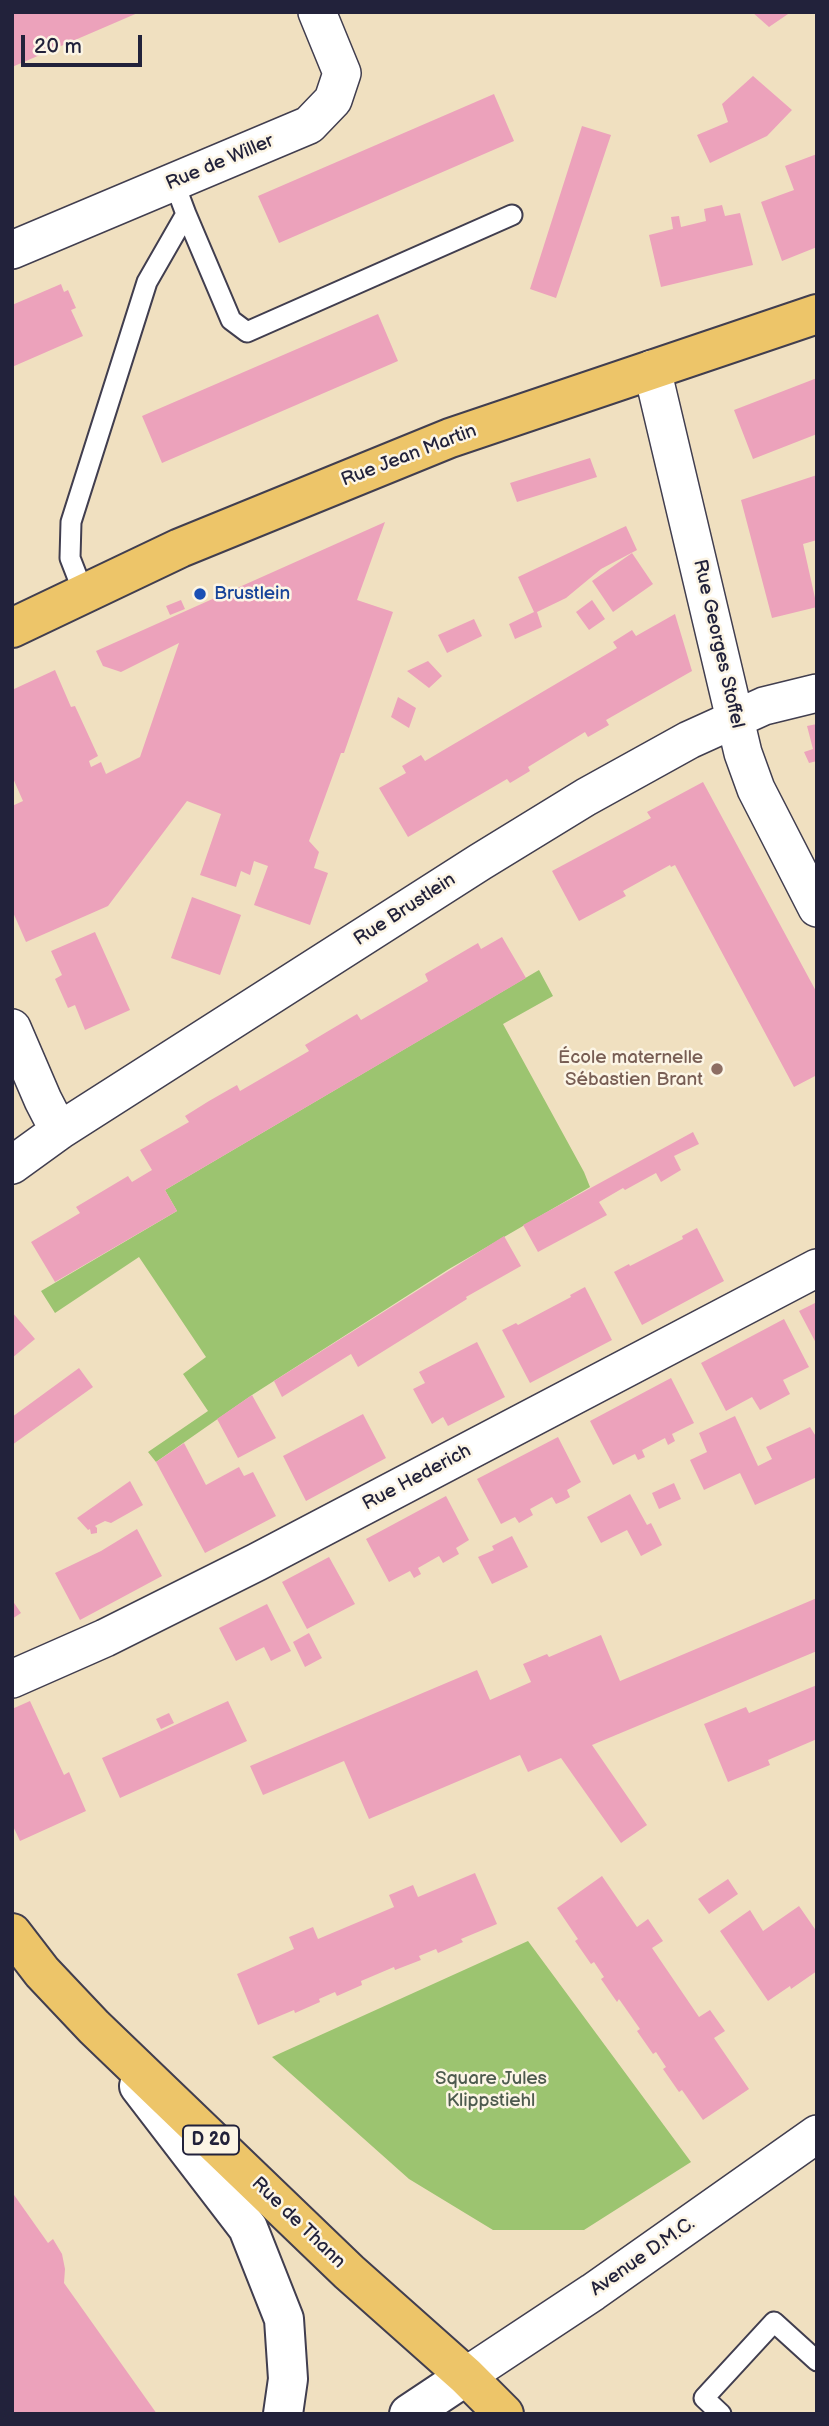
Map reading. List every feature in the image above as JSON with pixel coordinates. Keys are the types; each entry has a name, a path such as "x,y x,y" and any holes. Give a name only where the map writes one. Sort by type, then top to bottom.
{"main road":[{"name":"Rue Jean Martin","path":"12,628 180,548 450,438 817,314"},
{"name":"Rue de Thann","path":"12,1933 42,1972 94,2027 349,2272 466,2376 504,2414"}],"street":[{"name":"Rue de Willer","path":"12,250 180,198 309,125 333,100 342,73 317,12"},
{"name":"Rue Georges Stoffel","path":"652,369 735,720 756,789 817,908"},
{"name":"Rue Brustlein","path":"12,1165 59,1131 480,862 620,778 689,740 764,706 817,693"},
{"path":"12,1028 59,1131"},
{"name":"Rue Hederich","path":"12,1679 104,1638 257,1562 817,1268"},
{"path":"94,2027 248,2228 284,2319 288,2379 283,2414"},
{"name":"Avenue D.M.C.","path":"466,2376 572,2307 817,2134"},
{"path":"410,2414 466,2376"}],"lane":[{"path":"180,198 231,320 247,332 512,215"},
{"path":"84,594 70,558 71,522 147,282 180,198"},
{"path":"721,2414 704,2398 774,2322 814,2352"}],"green space":[{"path":"539,970 553,996 503,1024 590,1187 449,1269 252,1395 156,1462 148,1452 208,1411 183,1374 206,1357 139,1257 55,1313 41,1291 177,1211 165,1190"},
{"name":"Square Jules Klippstiehl","path":"528,1941 691,2162 584,2230 493,2230 409,2179 272,2057"}],"building":[{"path":"140,12 75,40 12,67 12,13"},
{"path":"752,12 791,12 769,27"},
{"path":"753,76 792,110 767,136 710,163 697,135 728,122 722,104"},
{"path":"494,94 514,141 279,243 258,196"},
{"path":"582,126 611,135 556,298 530,289"},
{"path":"817,154 817,247 782,261 761,202 794,190 785,166"},
{"path":"722,205 725,216 740,213 753,265 661,287 649,235 673,229 671,217 679,216 681,227 706,221 704,209"},
{"path":"61,284 64,292 68,290 76,308 71,310 83,336 12,367 12,305"},
{"path":"378,314 398,361 162,463 142,416"},
{"path":"817,378 817,434 753,459 734,410"},
{"path":"590,458 597,477 517,502 510,483"},
{"path":"817,475 817,540 803,544 817,607 772,618 741,500"},
{"path":"385,522 357,600 393,612 344,753 341,753 309,841 319,852 314,868 328,873 310,925 254,905 268,866 254,861 250,875 241,871 236,887 200,875 221,814 187,801 108,906 26,942 12,910 12,806 23,801 12,776 12,690 55,670 71,707 75,706 98,756 89,761 91,767 101,762 106,774 140,757 179,643 121,672 103,666 96,651"},
{"path":"626,526 637,550 601,569 566,598 537,612 542,627 515,639 509,624 534,612 518,577"},
{"path":"632,553 653,584 613,612 592,581"},
{"path":"181,600 185,609 170,615 166,606"},
{"path":"592,600 605,619 589,630 576,612"},
{"path":"675,614 692,671 606,720 609,725 588,737 585,732 528,767 530,771 510,783 507,779 408,837 379,788 406,773 402,766 421,755 425,761 617,648 613,642 632,630 636,636"},
{"path":"474,619 482,636 447,653 438,635"},
{"path":"428,661 442,676 429,688 407,671"},
{"path":"398,697 416,708 409,728 391,717"},
{"path":"817,724 817,761 809,763 804,752 813,749 807,726"},
{"path":"703,782 817,993 817,1075 794,1087 675,865 670,865 623,891 626,896 579,921 552,871 651,818 647,812"},
{"path":"192,897 241,915 220,975 171,958"},
{"path":"95,932 130,1010 85,1030 75,1005 68,1008 55,979 62,975 51,951"},
{"path":"502,937 526,978 165,1190 177,1211 55,1282 31,1242 80,1213 76,1207 128,1176 132,1182 152,1170 140,1150 189,1122 185,1116 209,1101 237,1085 240,1091 309,1051 305,1045 357,1014 361,1020 428,981 425,974 478,943 481,949"},
{"path":"693,1132 699,1144 674,1156 681,1170 661,1182 656,1173 625,1190 623,1188 599,1202 607,1215 538,1252 523,1225"},
{"path":"697,1228 724,1281 642,1325 614,1272 683,1239 682,1236"},
{"path":"504,1236 521,1266 466,1297 467,1299 358,1367 351,1354 282,1397 274,1381"},
{"path":"585,1287 612,1340 530,1383 502,1330 516,1323 518,1325"},
{"path":"817,1302 817,1345 799,1311"},
{"path":"12,1312 35,1339 12,1358"},
{"path":"784,1319 809,1367 783,1380 790,1394 760,1410 752,1397 726,1411 701,1363"},
{"path":"477,1342 505,1397 448,1426 443,1417 432,1424 413,1389 425,1383 419,1372"},
{"path":"79,1368 93,1387 12,1445 12,1417"},
{"path":"671,1378 694,1423 672,1434 675,1441 668,1445 665,1438 642,1450 645,1457 638,1460 635,1454 613,1465 590,1421"},
{"path":"252,1395 276,1438 238,1458 217,1419"},
{"path":"363,1414 386,1458 306,1501 283,1456"},
{"path":"735,1416 758,1466 772,1459 766,1447 810,1427 817,1438 817,1477 755,1505 740,1473 704,1490 690,1460 707,1452 699,1433"},
{"path":"558,1437 581,1482 567,1490 570,1497 563,1501 556,1504 552,1497 530,1509 533,1515 519,1523 515,1517 501,1524 477,1479"},
{"path":"184,1443 206,1485 239,1467 244,1476 253,1472 276,1516 205,1553 156,1462"},
{"path":"130,1481 143,1505 111,1523 105,1521 95,1526 97,1533 91,1534 90,1529 77,1518"},
{"path":"674,1483 681,1499 659,1509 652,1493"},
{"path":"630,1494 647,1525 651,1523 662,1545 641,1556 627,1530 601,1543 587,1517"},
{"path":"446,1496 469,1540 456,1548 459,1554 443,1563 439,1556 418,1568 421,1574 414,1578 410,1571 389,1582 366,1539"},
{"path":"137,1529 162,1576 80,1620 55,1573 101,1551"},
{"path":"512,1536 528,1567 492,1584 478,1557 494,1550 492,1546"},
{"path":"329,1557 355,1604 307,1629 282,1582"},
{"path":"817,1598 817,1651 592,1745 647,1825 621,1843 561,1758 528,1772 520,1755 369,1819 344,1761 263,1795 250,1766 477,1670 490,1700 531,1682 523,1664 547,1654 549,1657 601,1635 620,1681"},
{"path":"12,1600 21,1613 12,1619"},
{"path":"267,1604 291,1651 271,1661 264,1647 236,1661 219,1628"},
{"path":"309,1633 322,1658 305,1667 293,1642"},
{"path":"817,1685 817,1739 768,1760 770,1765 728,1782 704,1724 746,1707 749,1713"},
{"path":"30,1701 64,1775 69,1772 86,1811 20,1841 12,1824 12,1709"},
{"path":"228,1701 247,1741 120,1798 102,1758"},
{"path":"169,1713 174,1723 161,1729 156,1719"},
{"path":"475,1873 497,1924 461,1939 463,1942 438,1953 436,1949 419,1956 421,1960 395,1970 394,1967 361,1981 362,1985 337,1996 335,1992 295,2013 294,2010 258,2025 237,1974 294,1949 289,1937 313,1927 318,1939 394,1907 389,1895 413,1885 418,1897"},
{"path":"602,1876 637,1927 648,1919 663,1941 652,1948 699,2017 710,2010 725,2031 714,2038 749,2089 703,2120 682,2090 679,2092 663,2069 666,2067 656,2052 653,2054 637,2031 640,2029 601,1979 604,1977 575,1941 578,1939 557,1908"},
{"path":"728,1879 738,1894 709,1914 698,1899"},
{"path":"799,1906 817,1932 817,1971 768,2001 720,1931 750,1910 763,1931"},
{"path":"12,2192 48,2243 53,2239 62,2254 64,2283 157,2414 12,2414"}],"place":[{"name":"Brustlein","path":"200,594"},
{"name":"École maternelle Sébastien Brant","path":"717,1069"}]}
